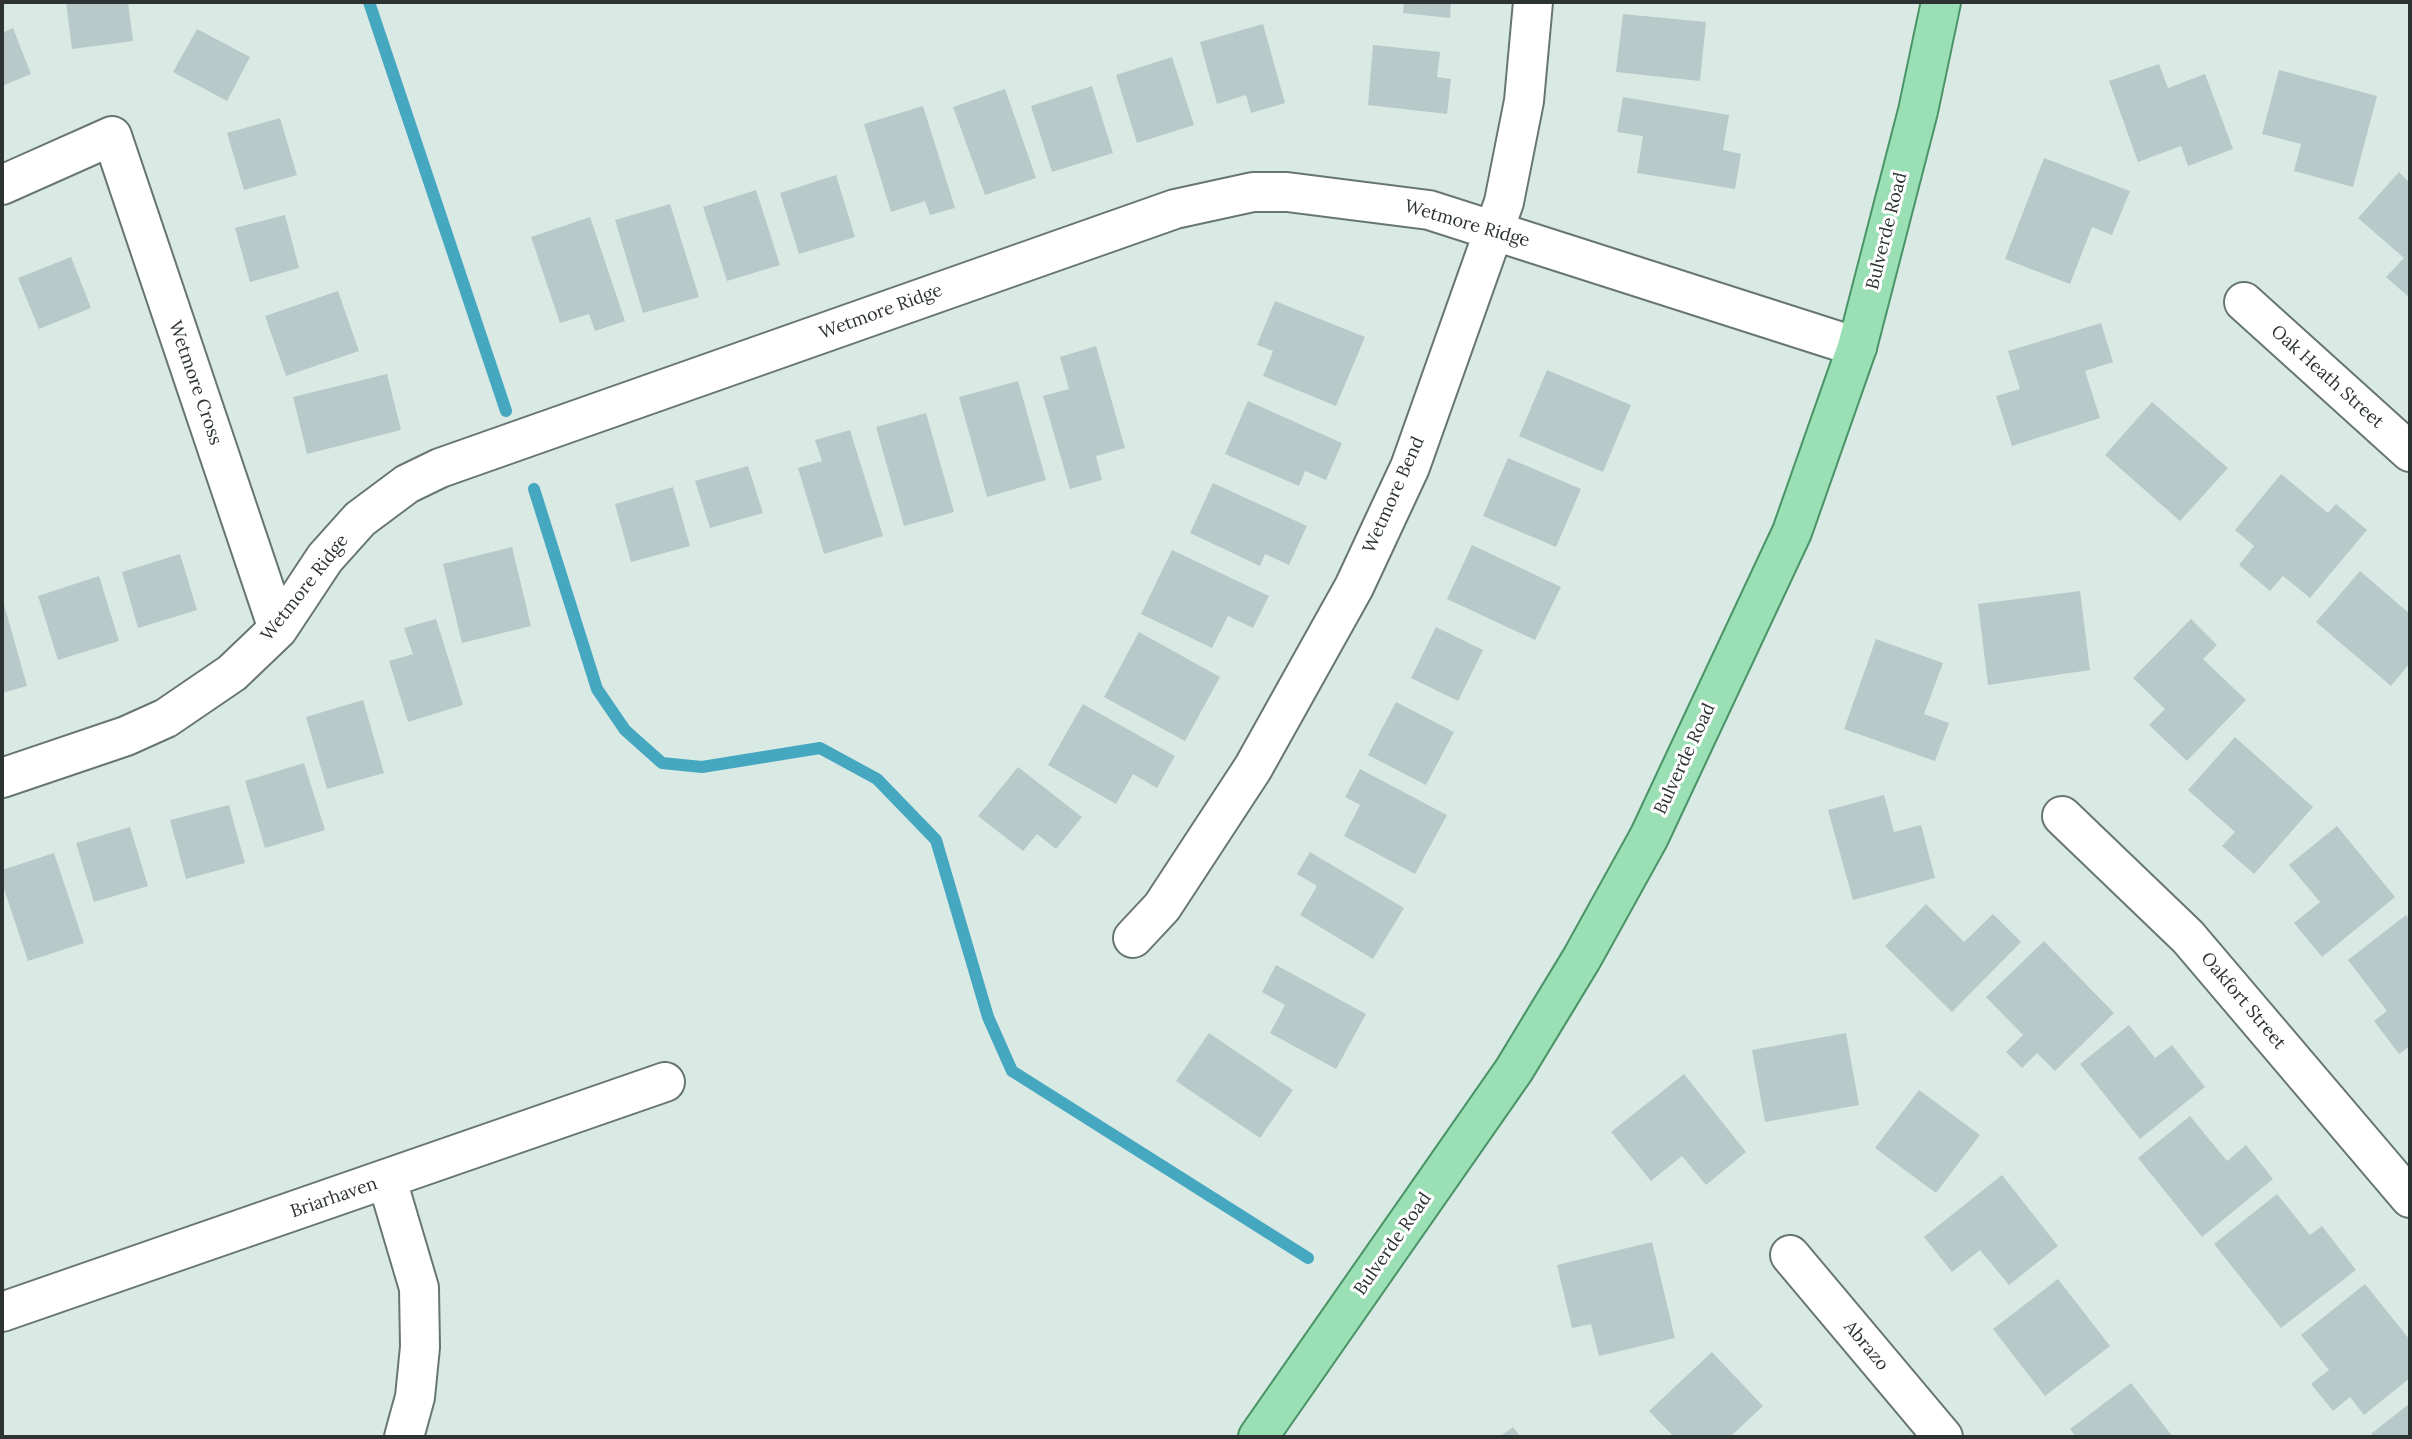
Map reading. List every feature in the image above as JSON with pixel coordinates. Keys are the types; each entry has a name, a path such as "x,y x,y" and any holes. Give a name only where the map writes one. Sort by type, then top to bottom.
{"main road":[{"name":"Bulverde Road","path":"1259,1437 1514,1070 1582,958 1636,861 1791,532 1857,347 1918,111 1941,2"}],"street":[{"name":"Wetmore Bend","path":"1133,937 1162,907 1200,854 1253,768 1354,587 1410,467 1504,202 1524,101 1533,2"},
{"name":"Wetmore Cross","path":"2,185 112,136 278,629"},
{"name":"Wetmore Ridge","path":"2,778 126,736 166,718 232,673 278,629 325,558 360,519 407,484 440,468 1175,209 1253,192 1287,192 1429,210 1857,347"},
{"name":"Oak Heath Street","path":"2244,302 2410,452"},
{"name":"Oakfort Street","path":"2062,816 2188,937 2410,1198"},
{"name":"Briarhaven","path":"2,1312 665,1082"},
{"path":"387,1180 419,1288 420,1347 415,1397 404,1437"},
{"name":"Abrazo","path":"1790,1255 1942,1437"}],"building":[{"path":"66,2 128,2 133,41 72,49"},
{"path":"1404,2 1451,2 1450,18 1403,13"},
{"path":"1623,14 1706,22 1700,81 1616,72"},
{"path":"1263,24 1285,103 1251,113 1246,95 1217,104 1200,42"},
{"path":"13,28 31,74 2,86 2,33"},
{"path":"197,29 250,57 227,101 173,72"},
{"path":"1373,45 1440,52 1437,77 1451,79 1447,114 1368,105"},
{"path":"1172,57 1194,125 1137,143 1116,75"},
{"path":"2159,64 2168,88 2205,74 2233,149 2188,166 2181,146 2138,162 2109,81"},
{"path":"2279,70 2377,96 2353,187 2294,171 2301,144 2262,134"},
{"path":"1092,86 1113,153 1052,172 1031,106"},
{"path":"1005,89 1036,178 985,195 953,107"},
{"path":"1623,97 1729,115 1723,150 1741,154 1735,189 1637,173 1643,136 1617,132"},
{"path":"923,106 955,208 930,215 925,201 891,212 864,124"},
{"path":"280,118 297,175 244,190 227,133"},
{"path":"2044,158 2130,191 2112,235 2092,227 2070,284 2005,259"},
{"path":"2399,172 2410,183 2410,298 2386,277 2404,258 2358,218"},
{"path":"836,175 855,237 799,254 780,193"},
{"path":"756,190 780,265 727,281 703,207"},
{"path":"670,204 699,297 643,313 615,220"},
{"path":"285,215 299,268 250,282 235,228"},
{"path":"590,217 625,321 595,331 589,314 560,323 531,237"},
{"path":"71,257 91,308 39,329 18,278"},
{"path":"338,291 359,351 286,376 265,316"},
{"path":"1275,301 1365,337 1336,406 1263,376 1273,351 1257,345"},
{"path":"2101,323 2113,362 2085,371 2100,418 2012,446 1996,396 2020,389 2008,351"},
{"path":"1096,346 1125,448 1096,456 1102,480 1070,489 1043,396 1069,389 1060,357"},
{"path":"1547,370 1631,405 1603,472 1519,436"},
{"path":"387,374 401,430 307,454 293,397"},
{"path":"1018,381 1046,480 987,497 959,397"},
{"path":"1248,401 1342,443 1326,480 1305,471 1299,486 1225,454"},
{"path":"2152,402 2228,468 2180,521 2105,455"},
{"path":"926,413 954,512 904,526 876,427"},
{"path":"850,430 883,536 824,554 798,468 822,461 815,440"},
{"path":"1508,458 1581,489 1556,547 1483,516"},
{"path":"748,466 763,513 710,528 695,481"},
{"path":"2281,474 2328,513 2336,504 2367,530 2310,598 2283,576 2270,591 2239,565 2254,546 2235,530"},
{"path":"1213,483 1307,526 1289,565 1265,554 1260,566 1190,533"},
{"path":"673,487 690,546 631,562 615,504"},
{"path":"1472,545 1561,587 1535,640 1447,599"},
{"path":"512,547 531,626 462,643 443,564"},
{"path":"1172,550 1269,596 1253,628 1228,616 1212,648 1141,614"},
{"path":"180,554 197,610 138,628 122,572"},
{"path":"2360,571 2410,614 2410,663 2391,686 2316,622"},
{"path":"99,576 119,641 58,660 38,596"},
{"path":"2080,591 2090,670 1988,685 1978,604"},
{"path":"2,597 27,686 2,693"},
{"path":"436,619 463,705 408,722 389,661 413,654 404,628"},
{"path":"2191,619 2217,645 2203,659 2246,700 2187,761 2149,725 2165,709 2133,678"},
{"path":"1436,627 1483,650 1458,701 1411,678"},
{"path":"1139,632 1220,677 1185,741 1104,697"},
{"path":"1876,639 1943,663 1924,714 1949,723 1935,761 1844,729"},
{"path":"363,700 384,773 327,789 306,717"},
{"path":"1396,702 1454,732 1426,785 1368,755"},
{"path":"1083,704 1175,756 1157,788 1133,774 1116,804 1048,765"},
{"path":"2235,737 2313,807 2254,874 2222,846 2235,832 2188,790"},
{"path":"304,763 325,830 265,848 245,781"},
{"path":"1018,767 1082,817 1056,849 1037,834 1023,851 978,816"},
{"path":"1360,769 1447,815 1415,874 1344,836 1360,805 1345,797"},
{"path":"1884,795 1894,832 1921,825 1935,878 1853,900 1828,810"},
{"path":"229,805 245,863 186,879 170,820"},
{"path":"2337,826 2395,897 2322,957 2294,923 2320,902 2289,865"},
{"path":"130,827 148,886 94,902 76,843"},
{"path":"1310,852 1404,908 1373,959 1300,915 1317,886 1297,874"},
{"path":"54,853 84,943 28,961 2,883 2,870"},
{"path":"1926,904 1964,942 1993,914 2021,942 1952,1012 1885,946"},
{"path":"2406,915 2410,920 2410,1046 2399,1054 2374,1021 2387,1011 2348,960"},
{"path":"2044,941 2114,1013 2055,1071 2037,1053 2022,1068 2006,1052 2023,1035 1986,997"},
{"path":"1276,965 1366,1014 1336,1069 1270,1033 1285,1005 1262,992"},
{"path":"2129,1025 2155,1058 2172,1045 2205,1087 2140,1139 2080,1064"},
{"path":"1209,1033 1293,1090 1260,1138 1176,1081"},
{"path":"1846,1033 1859,1105 1765,1122 1752,1050"},
{"path":"1684,1074 1746,1152 1706,1185 1682,1156 1651,1181 1611,1132"},
{"path":"1919,1090 1980,1135 1936,1193 1875,1148"},
{"path":"2190,1116 2227,1161 2246,1145 2273,1179 2202,1237 2138,1158"},
{"path":"2002,1175 2058,1246 2009,1285 1980,1250 1952,1272 1924,1237"},
{"path":"2277,1194 2310,1235 2322,1226 2356,1270 2281,1328 2214,1244"},
{"path":"1652,1242 1675,1338 1599,1356 1591,1324 1572,1328 1557,1265"},
{"path":"2058,1279 2110,1346 2045,1396 1993,1329"},
{"path":"2365,1284 2410,1340 2410,1378 2364,1415 2350,1397 2333,1411 2311,1384 2329,1370 2301,1335"},
{"path":"1712,1352 1763,1406 1730,1437 1674,1437 1649,1411"},
{"path":"2131,1383 2173,1437 2076,1437 2070,1429"},
{"path":"2410,1403 2410,1437 2374,1437 2371,1434"},
{"path":"1513,1427 1521,1437 1499,1437"}],"waterway":[{"path":"369,2 506,411"},
{"path":"534,489 597,689 625,730 662,763 702,767 820,748 877,779 936,840 988,1017 1012,1071 1308,1258"}]}
